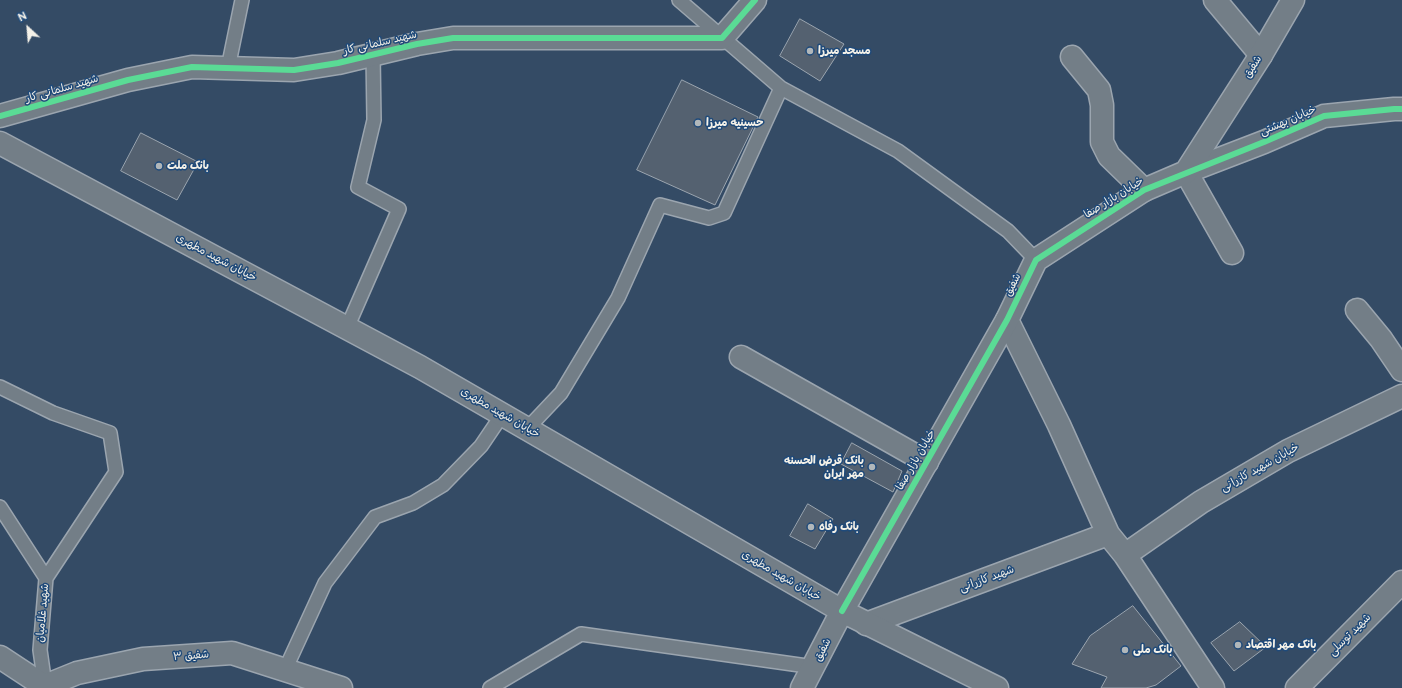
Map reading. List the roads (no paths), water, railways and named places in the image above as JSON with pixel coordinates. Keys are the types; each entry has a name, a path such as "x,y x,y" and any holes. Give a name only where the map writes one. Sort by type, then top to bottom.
{"street":[{"path":"722,38 755,0"},
{"path":"1215,0 1261,55"},
{"name":"شفیق","path":"1186,172 1261,55 1293,0"},
{"name":"شهید سلمانی کار","path":"0,116 128,80 192,67 294,70 338,63 416,44 452,38 722,38"},
{"path":"1072,57 1099,90 1102,105 1102,142 1109,156 1144,190"},
{"name":"خیابان بهشتی","path":"1186,172 1264,142 1324,116 1402,109"},
{"name":"خیابان شهید مطهری","path":"0,143 420,367 842,611 998,688"},
{"path":"1186,172 1232,252"},
{"name":"خیابان بازار صفا","path":"1036,260 1144,190 1186,172"},
{"name":"شفیق","path":"1007,320 1036,260"},
{"path":"1357,310 1381,339 1402,370"},
{"path":"1007,320 1059,425 1108,534 1125,555 1213,688"},
{"name":"خیابان بازار صفا","path":"842,611 1007,320"},
{"path":"741,357 927,462"},
{"name":"خیابان شهید کازرانی","path":"1125,555 1201,502 1281,455 1402,396"},
{"name":"شهید کازرانی","path":"866,624 1108,534"},
{"name":"شهید توسلی","path":"1297,688 1402,582"},
{"name":"شفیق","path":"802,688 842,611"},
{"name":"شفیق ۳","path":"44,687 77,673 143,659 232,652 341,688"},
{"path":"0,657 44,687"}],"lane":[{"path":"228,68 242,0"},
{"path":"679,0 781,88 898,151 1008,230 1036,260"},
{"path":"347,328 399,209 358,187 374,120 373,54"},
{"path":"527,429 561,393 618,298 660,204 709,218 724,213 781,88"},
{"path":"0,387 53,413 110,433 116,472 46,578"},
{"path":"285,670 325,583 375,517 413,503 443,485 481,446 502,415"},
{"name":"شهید غلامیان","path":"0,507 46,578 40,650 44,687"},
{"path":"490,688 581,634 814,667"}],"place":[{"name":"مسجد میرزا","path":"810,51"},
{"name":"حسینیه میرزا","path":"698,123"},
{"name":"بانک ملت","path":"159,166"},
{"name":"بانک قرض الحسنه مهر ایران","path":"872,467"},
{"name":"بانک رفاه","path":"811,527"},
{"name":"بانک مهر اقتصاد","path":"1238,645"},
{"name":"بانک ملی","path":"1125,650"}]}
